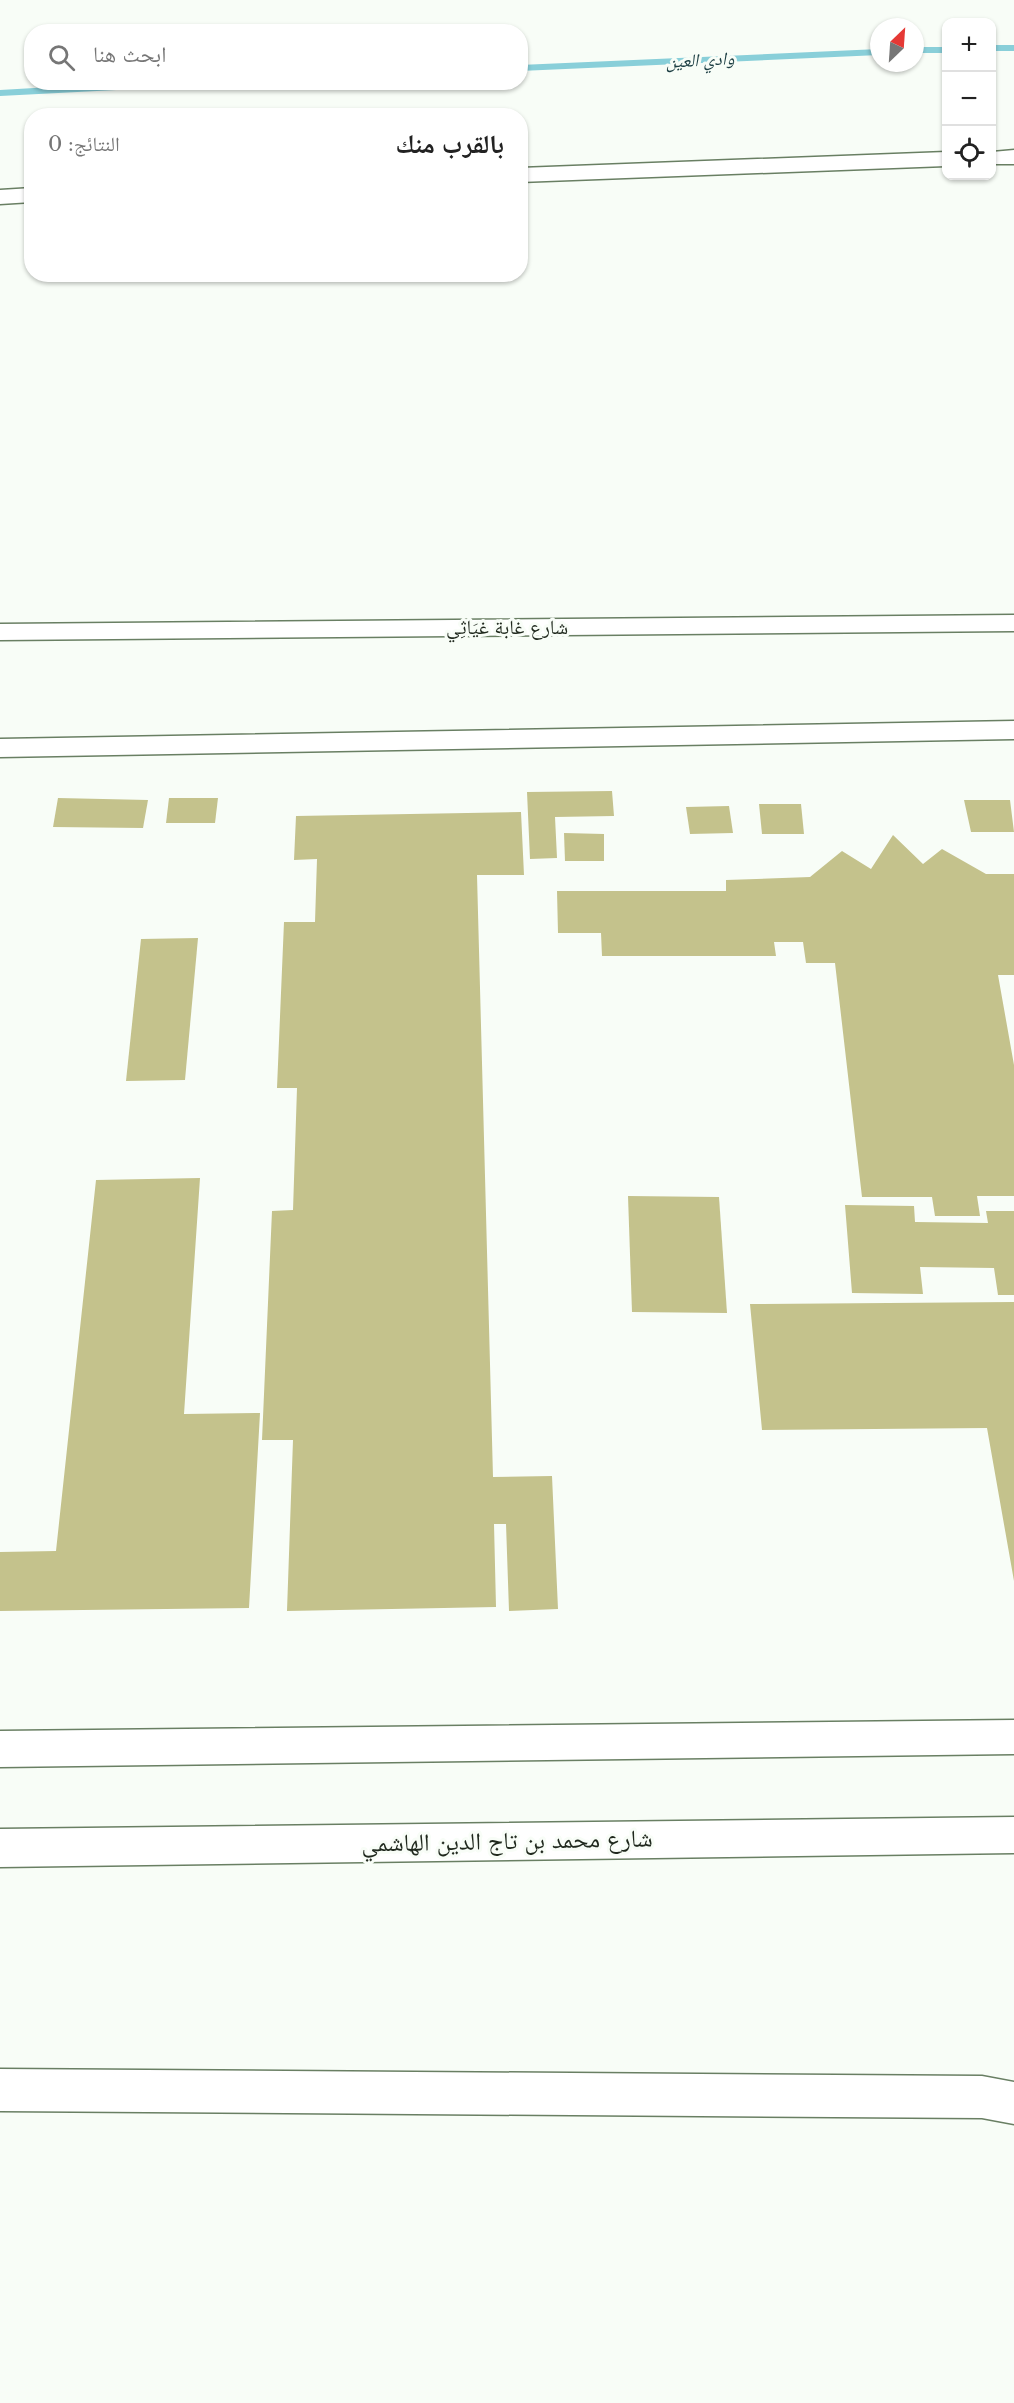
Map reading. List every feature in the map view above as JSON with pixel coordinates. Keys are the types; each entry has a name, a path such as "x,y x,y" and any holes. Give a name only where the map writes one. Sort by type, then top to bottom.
{"street":[{"path":"996,158 1014,157"},
{"path":"528,175 942,159"},
{"path":"0,197 24,196"},
{"name":"شارع غابة غيَاثِي","path":"0,632 1014,623"},
{"path":"0,748 1014,730"},
{"path":"0,1749 1014,1737"},
{"name":"شارع محمد بن تاج الدين الهاشمي","path":"0,1848 1014,1834"},
{"path":"0,2090 982,2097 1014,2103"}],"building":[{"path":"612,791 614,816 555,817 557,858 530,859 527,792"},
{"path":"58,798 148,800 143,828 53,827"},
{"path":"169,798 218,798 215,823 166,823"},
{"path":"964,800 1010,800 1014,832 971,832"},
{"path":"759,804 801,804 804,834 762,834"},
{"path":"729,806 733,833 690,834 686,807"},
{"path":"521,812 524,875 477,875 493,1477 552,1476 558,1609 509,1611 506,1524 494,1524 496,1607 287,1611 293,1440 262,1440 272,1211 293,1210 297,1088 277,1088 284,922 315,922 317,859 294,860 296,816"},
{"path":"564,833 604,834 604,861 565,861"},
{"path":"893,835 923,864 942,849 986,874 1014,874 1014,975 998,975 1014,1065 1014,1196 977,1196 980,1216 935,1216 932,1197 862,1197 835,963 806,963 803,942 774,942 776,956 602,956 601,933 558,933 557,891 726,891 726,880 810,877 842,851 871,869"},
{"path":"198,938 185,1080 126,1081 141,939"},
{"path":"200,1178 184,1414 260,1413 249,1608 0,1611 0,1552 56,1551 96,1180"},
{"path":"628,1196 719,1197 727,1313 632,1312"},
{"path":"845,1205 914,1206 915,1222 988,1223 986,1211 1014,1211 1014,1295 998,1295 994,1268 920,1267 923,1294 852,1293"},
{"path":"1014,1302 1014,1581 987,1428 762,1430 750,1304"}],"waterway":[{"name":"وادي العين","path":"996,48 1014,48"},
{"name":"وادي العين","path":"924,50 942,50"},
{"name":"وادي العين","path":"528,68 870,52"},
{"name":"وادي العين","path":"0,93 58,90"}]}
